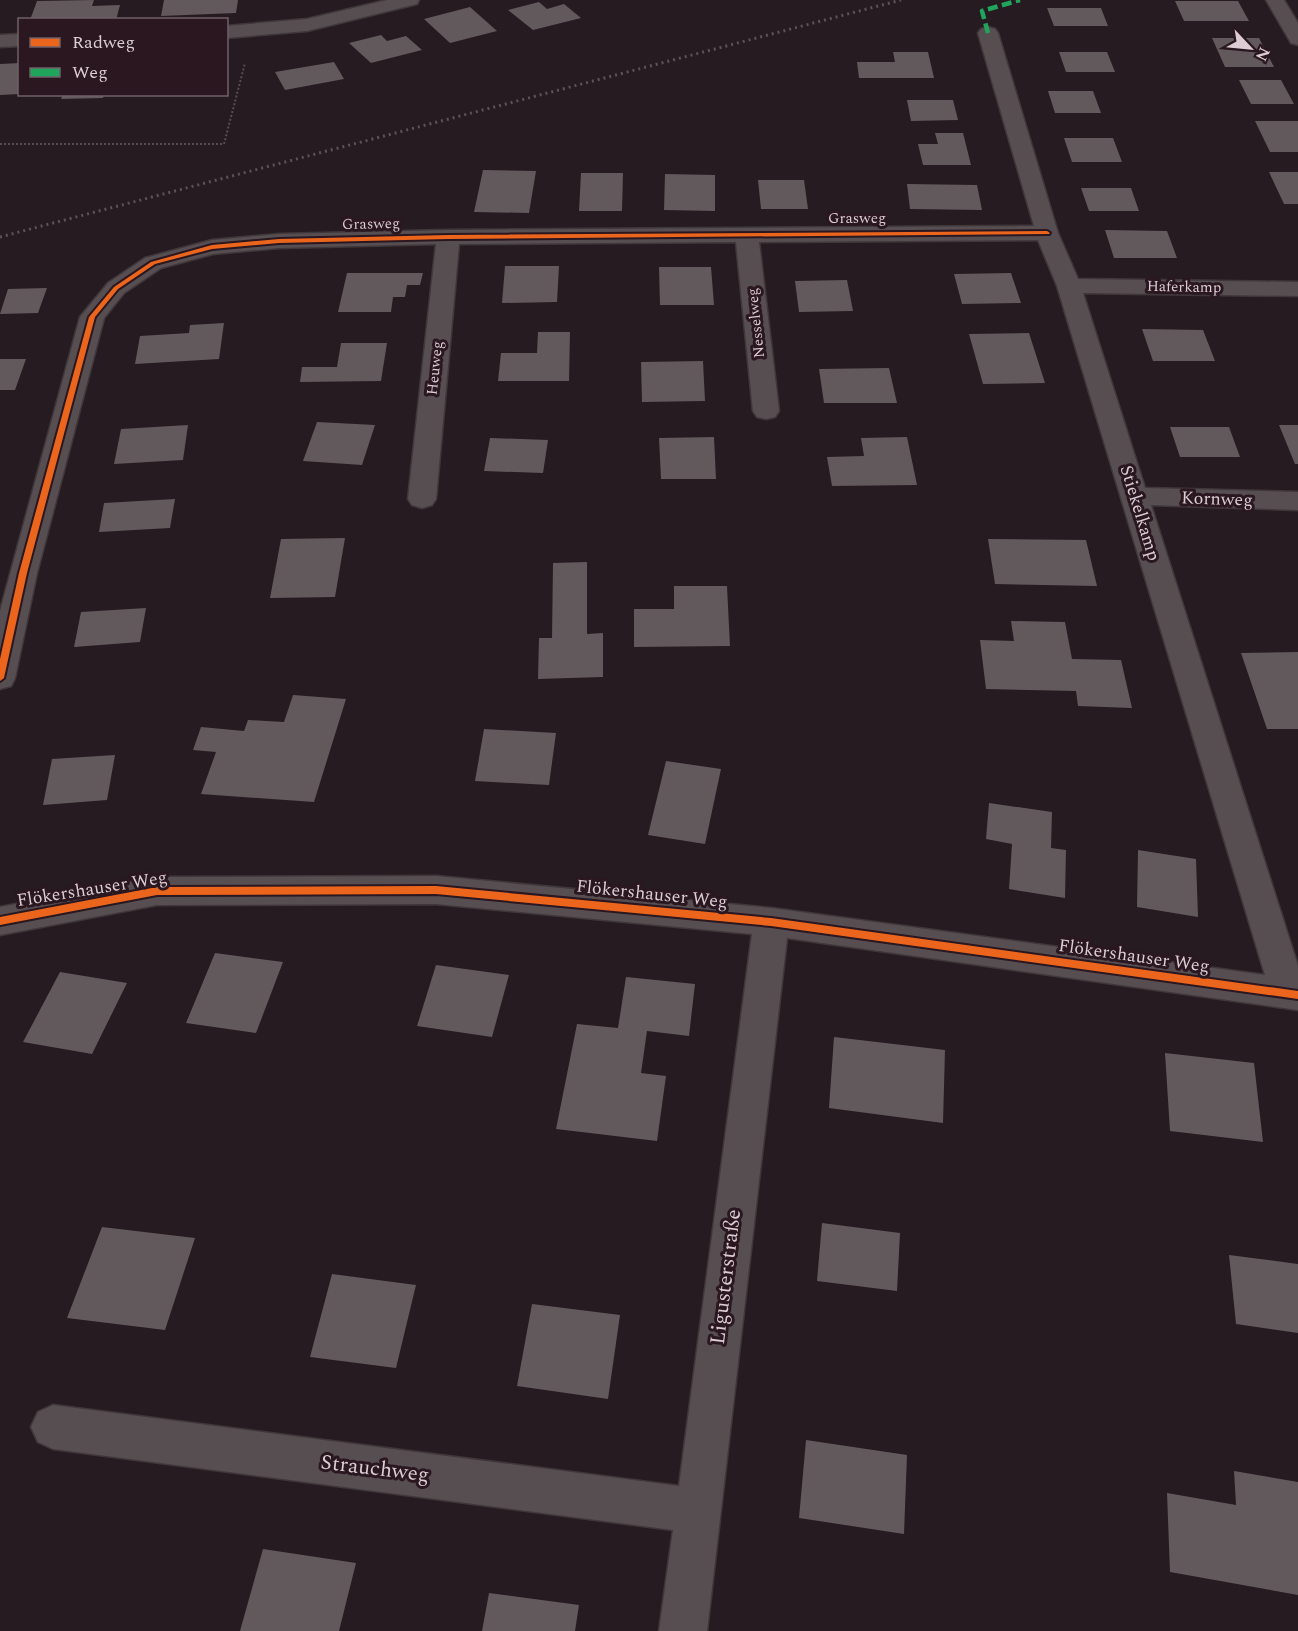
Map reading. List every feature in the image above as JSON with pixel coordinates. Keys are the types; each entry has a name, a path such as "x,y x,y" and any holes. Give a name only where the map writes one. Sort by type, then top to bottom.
{"street":[{"path":"228,32 308,25 410,0"},
{"path":"1275,1 1298,1"},
{"path":"1275,1 1298,39"},
{"name":"Stiekelkamp","path":"988,33 1047,233 1069,286 1294,994"},
{"path":"0,41 18,40"},
{"name":"Grasweg","path":"0,678 11,574 92,317 116,288 153,263 212,247 279,241 448,237 1047,233"},
{"name":"Nesselweg","path":"747,234 766,411"},
{"name":"Heuweg","path":"422,499 448,237"},
{"name":"Haferkamp","path":"1069,286 1298,289"},
{"name":"Kornweg","path":"1135,496 1298,501"},
{"name":"Flökershauser Weg","path":"0,921 157,891 436,890 771,922 1294,994"},
{"name":"Ligusterstraße","path":"683,1631 771,922"},
{"name":"Strauchweg","path":"53,1427 697,1511"}],"path":[{"path":"0,144 224,144 254,31"}],"building":[{"path":"94,0 92,6 120,5 117,18 31,18 37,1"},
{"path":"164,0 238,0 236,13 161,16"},
{"path":"1175,1 1238,1 1249,21 1184,21"},
{"path":"539,2 547,9 564,4 581,18 533,30 508,10"},
{"path":"470,7 497,31 450,43 424,19"},
{"path":"1047,8 1101,8 1108,26 1054,26"},
{"path":"381,35 387,41 406,36 422,50 371,63 349,43"},
{"path":"1212,38 1259,38 1274,67 1225,67"},
{"path":"893,52 928,52 934,78 859,78 857,62 895,62"},
{"path":"1059,52 1107,52 1115,72 1066,72"},
{"path":"334,62 344,79 285,90 275,72"},
{"path":"18,63 18,94 0,95 0,64"},
{"path":"1239,80 1281,80 1294,104 1251,104"},
{"path":"1048,91 1093,91 1101,113 1055,113"},
{"path":"62,96 104,96 103,98 61,99"},
{"path":"907,100 953,100 958,120 911,121"},
{"path":"1255,121 1298,121 1298,152 1270,152"},
{"path":"935,133 963,133 971,165 923,165 918,144 938,144"},
{"path":"1064,138 1113,138 1122,162 1072,162"},
{"path":"483,170 536,171 529,213 474,212"},
{"path":"1269,172 1298,172 1298,204 1284,204"},
{"path":"581,173 623,173 622,211 579,211"},
{"path":"665,174 715,175 715,211 664,210"},
{"path":"758,180 804,180 808,209 761,209"},
{"path":"907,184 977,185 982,210 910,209"},
{"path":"1081,188 1131,188 1139,211 1089,211"},
{"path":"1105,230 1167,231 1177,258 1114,258"},
{"path":"505,266 559,266 557,302 502,303"},
{"path":"659,267 711,267 714,305 660,305"},
{"path":"347,273 423,273 420,285 407,285 405,297 393,297 391,312 338,312"},
{"path":"1011,273 1021,303 962,304 954,274"},
{"path":"847,280 853,311 799,312 795,281"},
{"path":"47,288 38,313 0,314 8,289"},
{"path":"224,323 219,359 135,364 140,336 189,333 190,325"},
{"path":"1142,329 1203,330 1215,361 1153,361"},
{"path":"538,332 570,332 569,381 498,381 501,353 537,353"},
{"path":"1029,333 1045,383 983,384 969,334"},
{"path":"341,343 387,343 381,381 300,382 302,367 337,367"},
{"path":"0,359 26,359 15,390 0,390"},
{"path":"703,361 705,401 642,402 641,362"},
{"path":"889,368 897,403 824,403 819,369"},
{"path":"317,422 375,425 362,465 303,461"},
{"path":"188,425 183,460 114,464 121,429"},
{"path":"1279,425 1298,425 1298,464 1295,464"},
{"path":"1170,427 1229,427 1240,457 1180,457"},
{"path":"714,437 716,479 661,479 659,438"},
{"path":"907,437 917,485 832,486 827,457 864,456 861,438"},
{"path":"490,438 548,440 543,473 484,471"},
{"path":"175,499 170,528 99,532 104,503"},
{"path":"345,538 335,597 270,598 281,539"},
{"path":"988,539 1086,540 1097,586 995,584"},
{"path":"587,562 587,634 603,633 603,677 538,679 539,638 552,638 553,563"},
{"path":"674,586 727,586 730,646 634,647 634,609 674,609"},
{"path":"146,608 140,642 74,647 81,612"},
{"path":"1011,621 1065,622 1072,659 1121,660 1132,708 1078,706 1076,691 986,689 980,640 1014,641"},
{"path":"1298,652 1298,729 1267,729 1241,653"},
{"path":"293,695 346,699 314,802 201,794 216,752 193,750 201,727 244,731 248,720 284,722"},
{"path":"484,729 556,733 549,785 475,781"},
{"path":"115,755 107,800 43,805 52,759"},
{"path":"666,761 721,769 705,844 648,835"},
{"path":"989,803 1052,812 1051,848 1066,850 1065,898 1009,889 1012,844 986,839"},
{"path":"1138,850 1196,859 1198,917 1137,907"},
{"path":"215,953 283,962 256,1033 186,1023"},
{"path":"436,965 509,975 492,1037 417,1026"},
{"path":"60,972 127,983 92,1054 23,1042"},
{"path":"626,977 695,984 689,1036 647,1031 641,1073 666,1076 657,1141 556,1129 577,1024 618,1028"},
{"path":"834,1037 945,1050 943,1123 829,1108"},
{"path":"1165,1053 1254,1063 1263,1142 1170,1131"},
{"path":"822,1223 900,1233 897,1291 817,1281"},
{"path":"102,1227 195,1238 165,1330 67,1318"},
{"path":"1229,1255 1298,1264 1298,1333 1236,1324"},
{"path":"332,1274 416,1285 396,1368 310,1357"},
{"path":"532,1304 620,1315 608,1399 517,1386"},
{"path":"806,1440 907,1455 904,1534 799,1518"},
{"path":"1234,1471 1298,1482 1298,1595 1170,1572 1167,1493 1236,1505"},
{"path":"263,1549 356,1563 339,1631 240,1631"},
{"path":"489,1593 579,1605 575,1631 482,1631"}],"railway":[{"path":"0,237 901,0"}],"marked path":[{"path":"988,33 982,11 1020,0"}],"cycle path":[{"path":"0,678 23,573 92,317 116,288 153,263 212,247 279,241 448,237 1047,233"},
{"path":"0,921 157,891 436,890 771,922 1298,995"}]}
